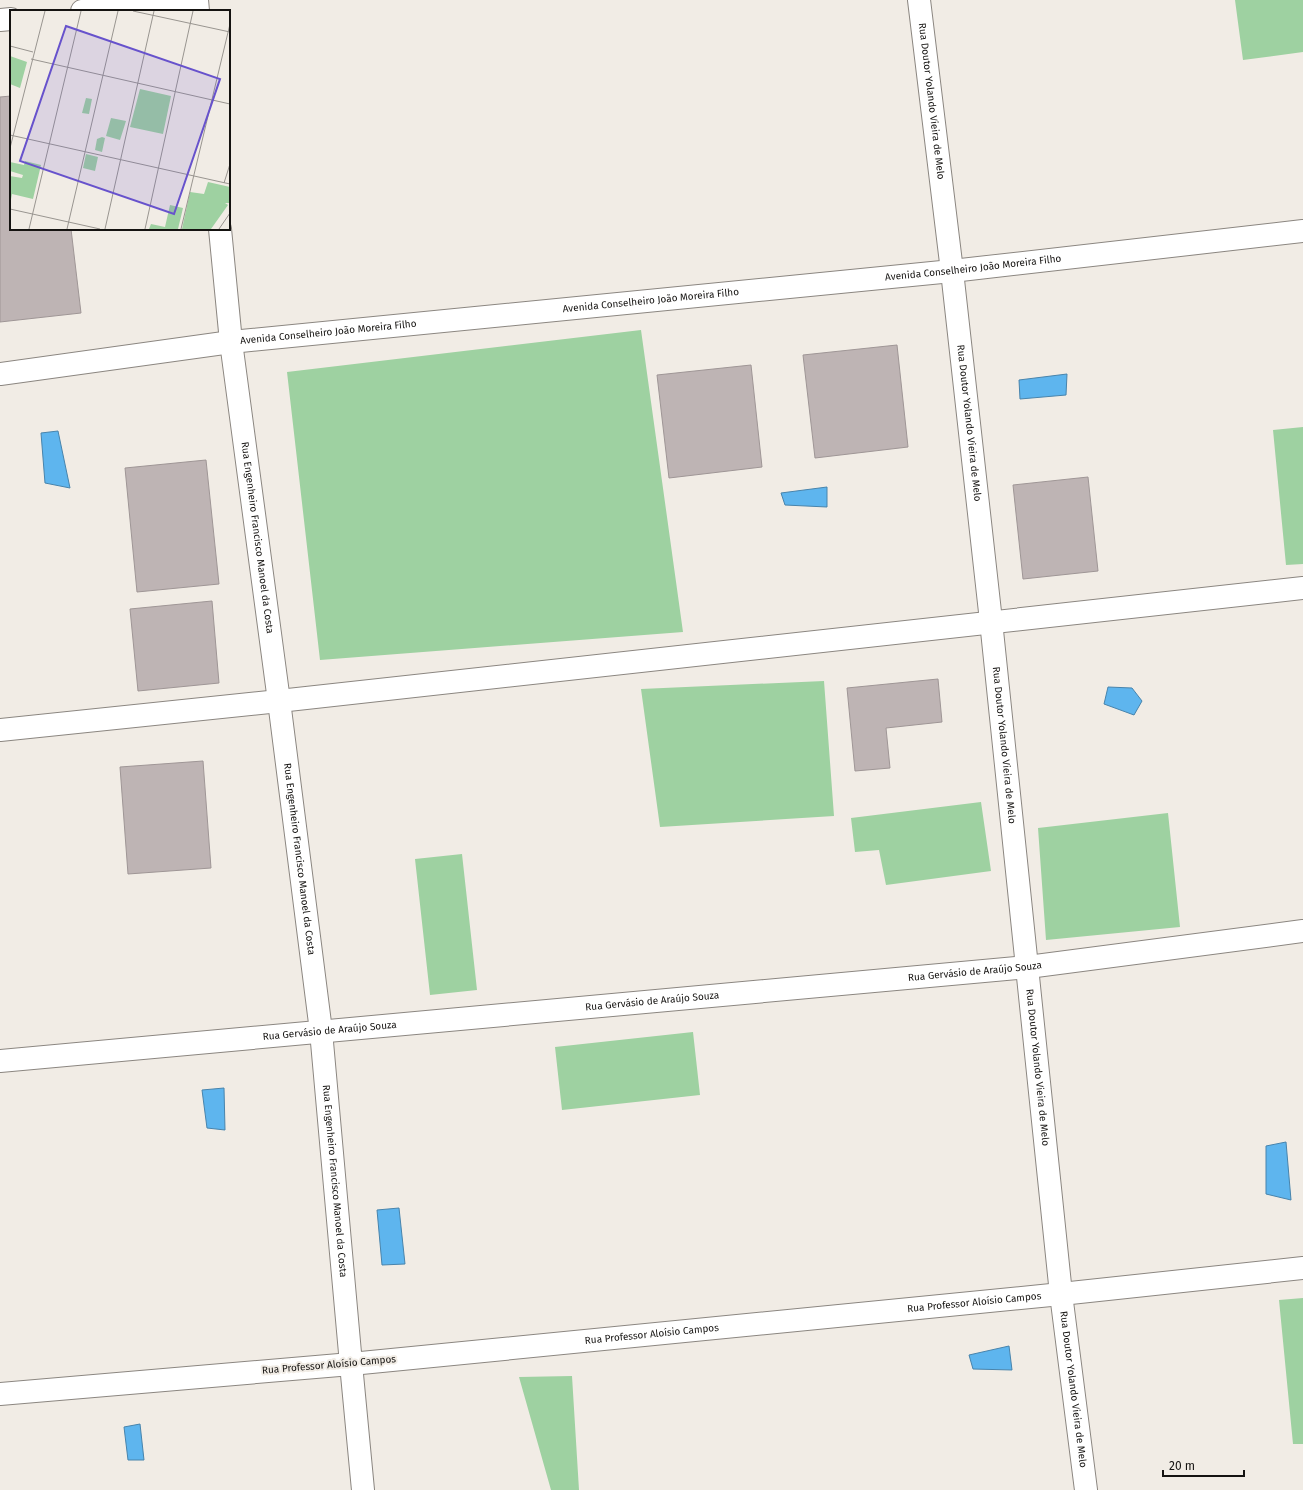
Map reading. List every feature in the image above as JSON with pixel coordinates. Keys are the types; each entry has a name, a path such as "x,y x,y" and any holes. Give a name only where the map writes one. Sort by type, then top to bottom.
{"street":[{"path":"91,10 182,0"},
{"path":"197,0 198,10"},
{"name":"Rua Doutor Yolando Vieira de Melo","path":"919,0 952,271 991,621 1061,1294 1086,1490"},
{"path":"0,20 10,19"},
{"name":"Rua Engenheiro Francisco Manoel da Costa","path":"220,230 231,342 280,701 321,1031 363,1490"},
{"name":"Avenida Conselheiro João Moreira Filho","path":"0,374 231,342 952,271 1303,231"},
{"path":"0,730 280,701 991,621 1303,588"},
{"name":"Rua Gervásio de Araújo Souza","path":"0,1061 1028,967 1303,931"},
{"name":"Rua Professor Aloísio Campos","path":"0,1394 351,1364 1061,1294 1303,1268"}],"green space":[{"path":"1235,0 1303,0 1303,52 1243,60"},
{"path":"641,330 683,632 320,660 287,372"},
{"path":"1303,427 1303,564 1286,565 1273,430"},
{"path":"824,681 834,816 660,827 641,689"},
{"path":"981,802 991,871 886,885 879,850 855,852 851,818"},
{"path":"1168,813 1180,927 1046,940 1038,828"},
{"path":"462,854 477,990 430,995 415,859"},
{"path":"693,1032 700,1095 562,1110 555,1047"},
{"path":"1303,1298 1303,1444 1293,1444 1279,1300"},
{"path":"572,1376 579,1490 551,1490 519,1377"}],"water":[{"path":"1067,374 1066,395 1020,399 1019,380"},
{"path":"58,431 70,488 45,483 41,433"},
{"path":"827,487 827,507 785,505 781,493"},
{"path":"1108,687 1132,688 1142,701 1134,715 1104,704"},
{"path":"224,1088 225,1130 207,1128 202,1090"},
{"path":"1286,1142 1291,1200 1266,1194 1266,1146"},
{"path":"399,1208 405,1264 382,1265 377,1210"},
{"path":"1009,1346 1012,1370 973,1369 969,1355"},
{"path":"140,1424 144,1460 128,1460 124,1427"}],"building":[{"path":"10,96 10,230 71,230 81,313 0,322 0,97"},
{"path":"897,345 908,447 815,458 803,355"},
{"path":"751,365 762,467 669,478 657,375"},
{"path":"206,460 219,584 137,592 125,468"},
{"path":"1088,477 1098,571 1023,579 1013,485"},
{"path":"212,601 219,683 138,691 130,609"},
{"path":"938,679 942,722 886,728 890,768 855,771 847,688"},
{"path":"203,761 211,868 128,874 120,767"}]}
